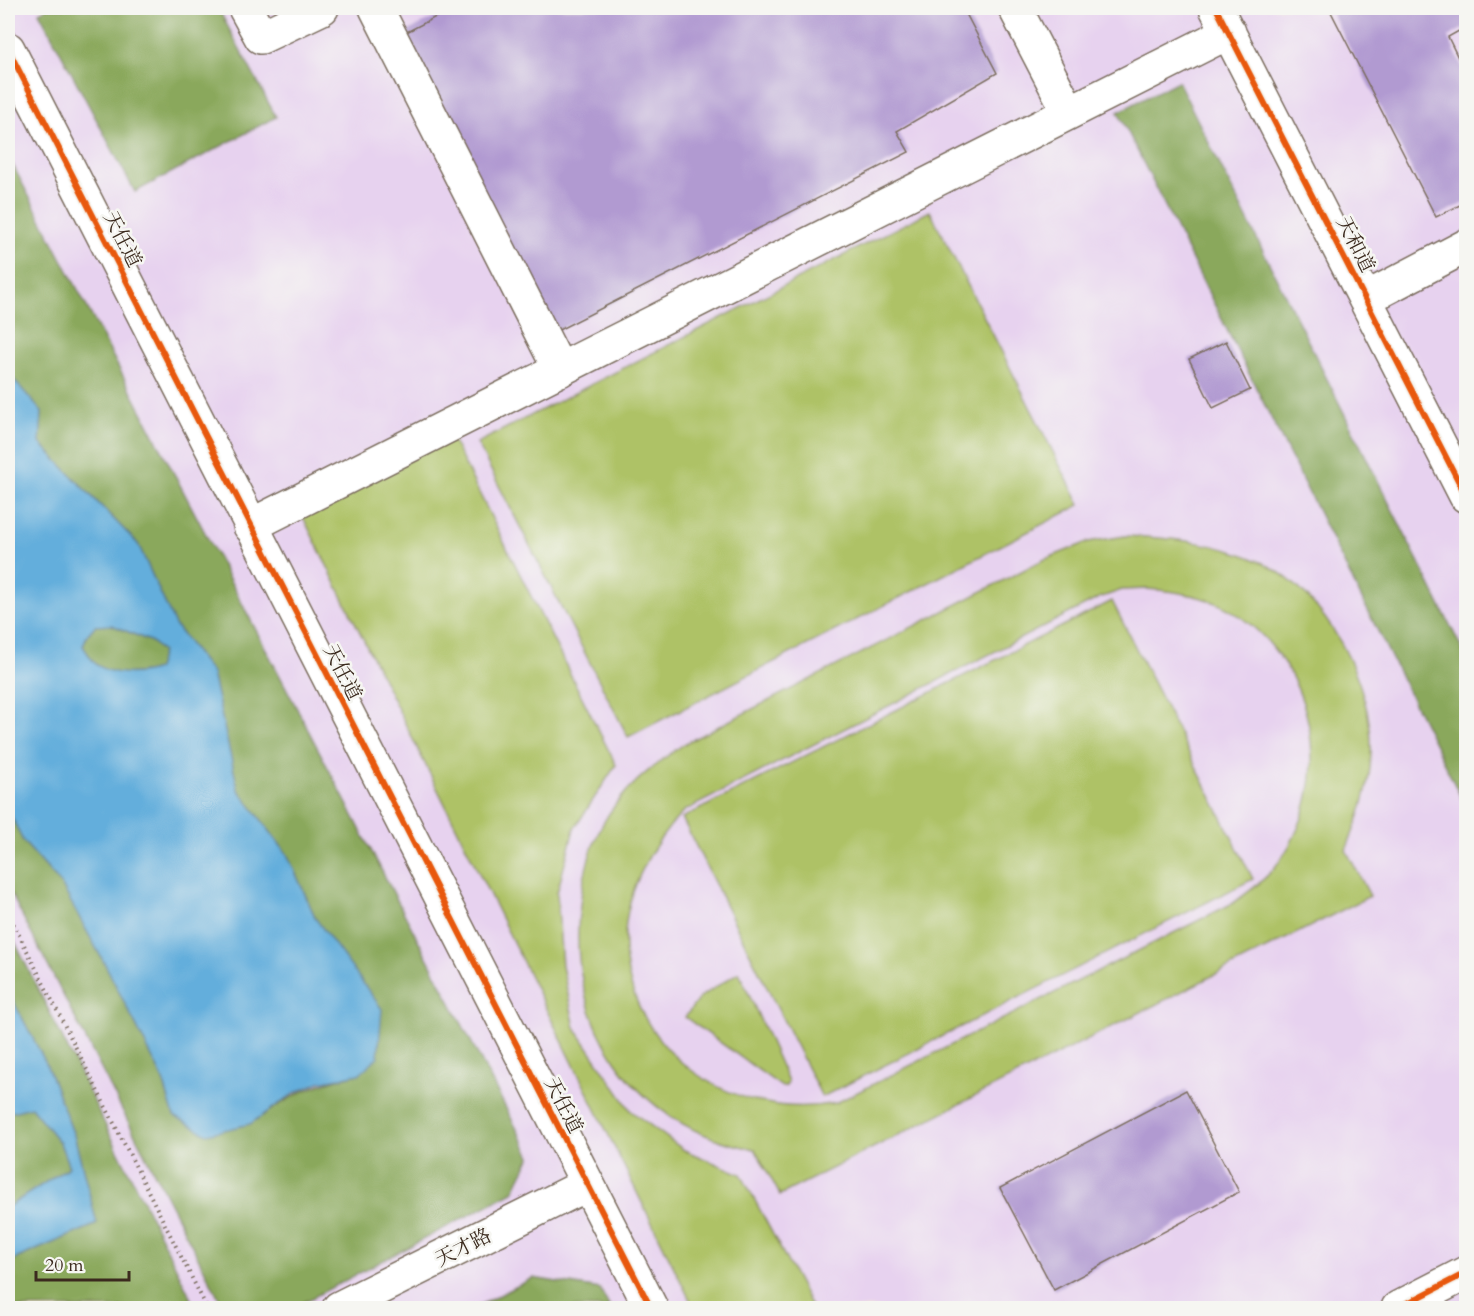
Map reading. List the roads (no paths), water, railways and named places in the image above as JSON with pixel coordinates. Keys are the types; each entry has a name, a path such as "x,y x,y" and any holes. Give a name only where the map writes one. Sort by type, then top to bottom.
{"street":[{"path":"245,8 261,37 322,8"},
{"path":"376,8 560,370"},
{"path":"1015,8 1069,112"},
{"path":"250,526 1069,112 1222,20"},
{"name":"天和道","path":"1222,20 1467,496"},
{"name":"天任道","path":"8,49 586,1185 651,1308"},
{"path":"1365,299 1467,246"},
{"name":"天才路","path":"339,1308 586,1185"},
{"path":"1408,1306 1467,1274"}],"water":[{"path":"8,373 42,412 40,443 138,544 175,625 212,673 238,789 287,854 316,919 382,1009 378,1057 359,1074 320,1082 295,1093 250,1124 207,1134 174,1116 162,1077 106,966 61,884 23,841 8,809","holes":["112,625 152,642 162,652 157,669 135,673 119,673 103,669 95,663 83,646 87,635 95,626"]},
{"path":"8,991 46,1063 75,1138 97,1224 8,1262 8,1207 69,1167 60,1143 31,1107 8,1113"}]}
